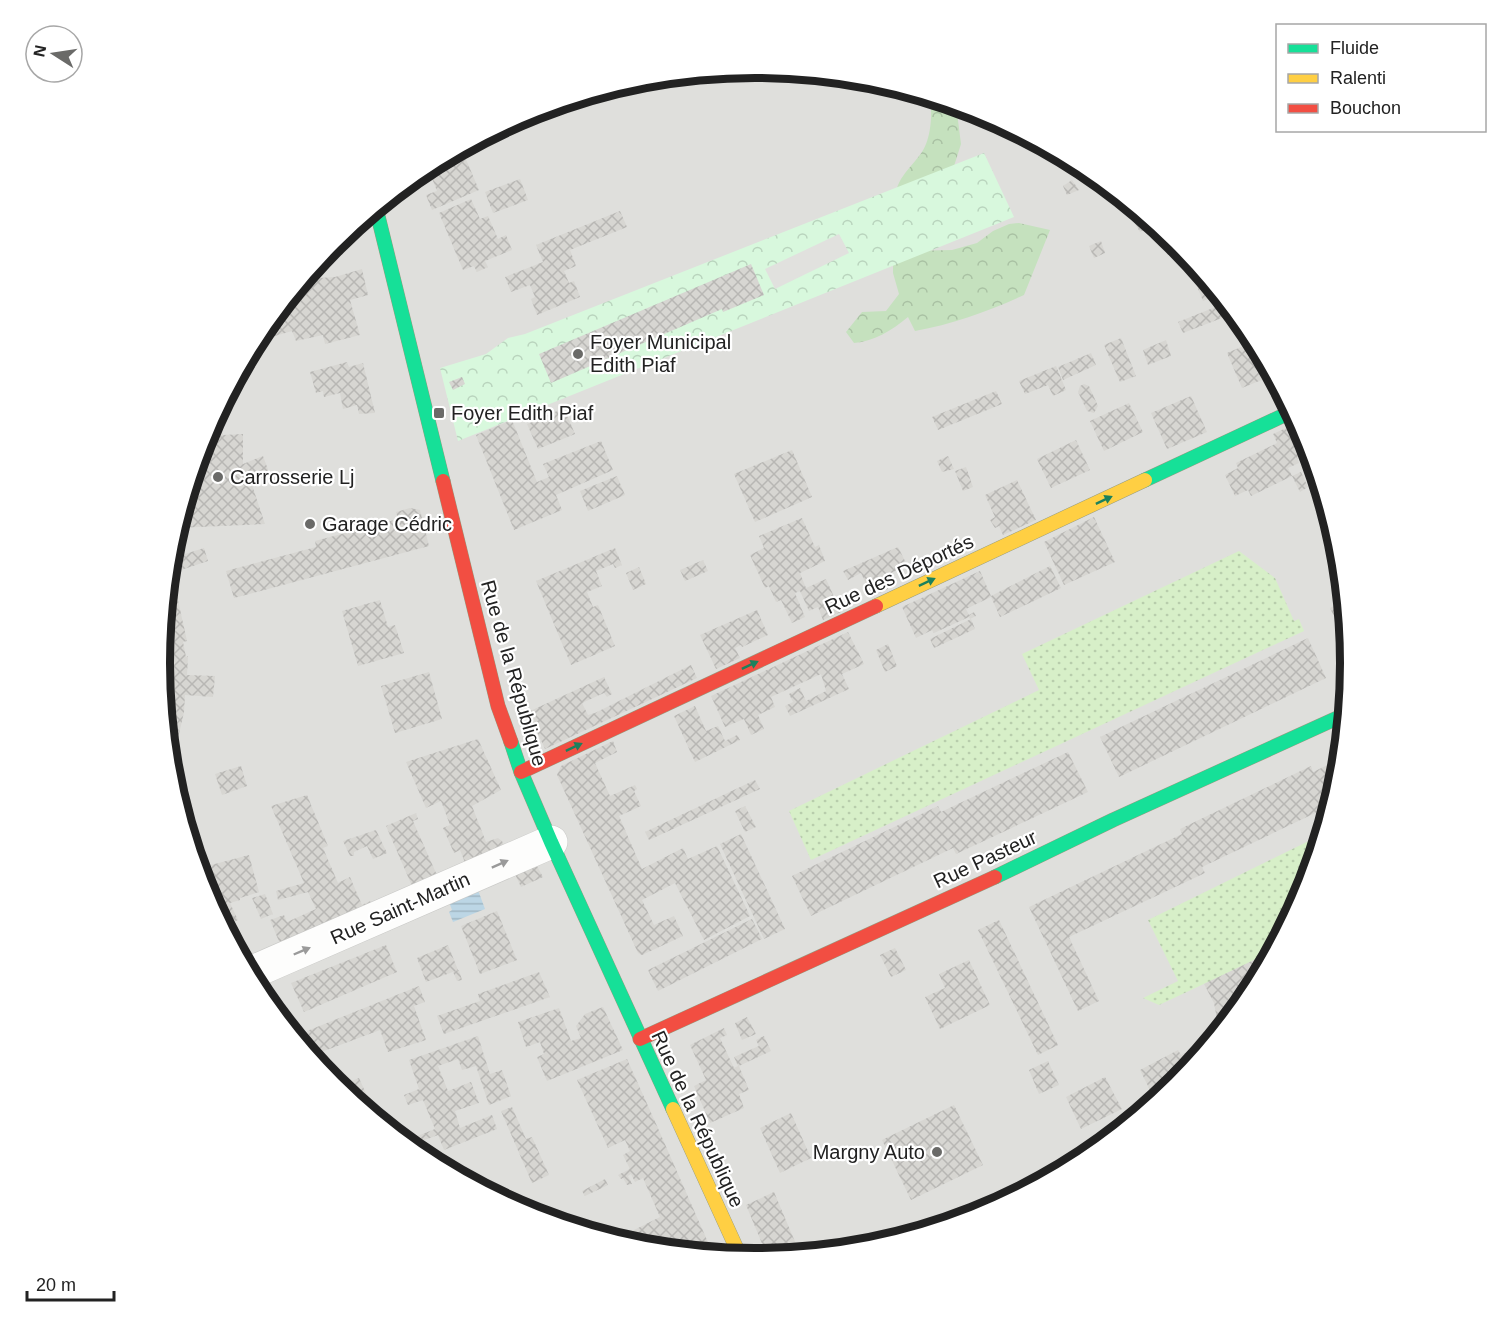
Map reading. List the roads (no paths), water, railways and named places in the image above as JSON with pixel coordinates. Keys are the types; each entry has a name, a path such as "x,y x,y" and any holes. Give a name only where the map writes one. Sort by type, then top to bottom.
{"street":[{"name":"Rue de la République","path":"378,216 498,706 521,772 550,842 737,1249"},
{"name":"Rue des Déportés","path":"521,772 1285,415"},
{"name":"Rue Pasteur","path":"640,1039 1337,718"},
{"name":"Rue Saint-Martin","path":"257,971 550,842"}],"water":[{"path":"478,890 485,909 453,922 449,912 452,910 449,902"}],"place":[{"name":"Foyer Municipal Edith Piaf","path":"578,354"},
{"name":"Foyer Edith Piaf","path":"439,413"},
{"name":"Carrosserie Lj","path":"218,477"},
{"name":"Garage Cédric","path":"310,524"},
{"name":"Margny Auto","path":"937,1152"}]}
